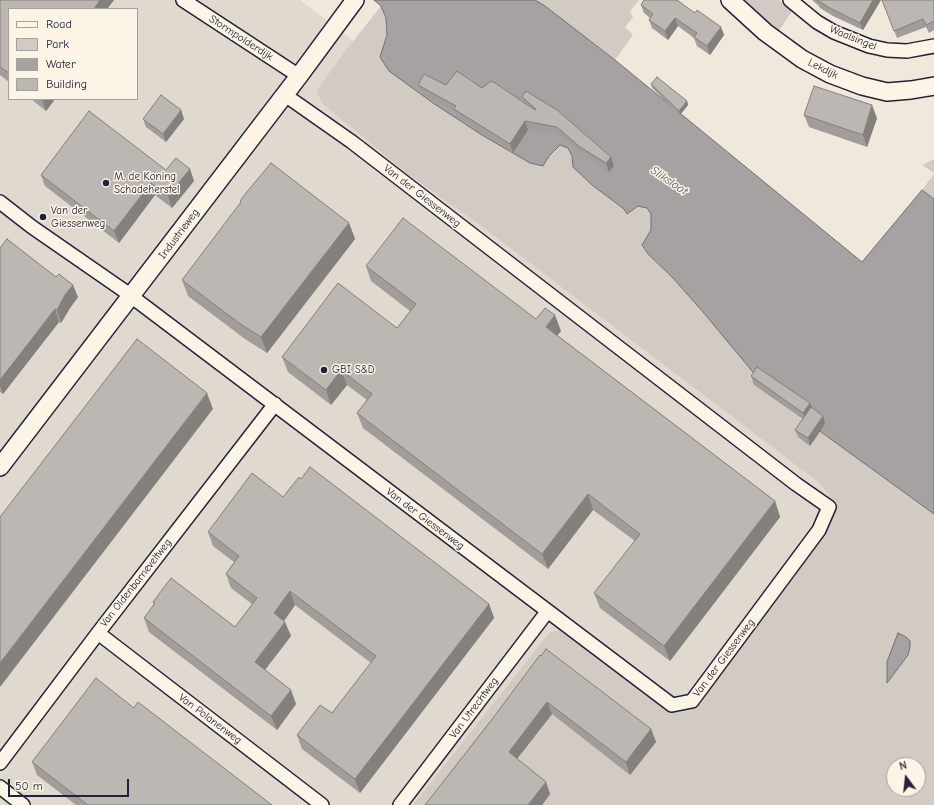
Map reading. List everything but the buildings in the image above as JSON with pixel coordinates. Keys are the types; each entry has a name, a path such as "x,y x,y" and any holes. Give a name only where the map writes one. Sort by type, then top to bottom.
{"street":[{"name":"Stormpolderdijk","path":"183,0 299,76"},
{"name":"Lekdijk","path":"730,0 765,32 802,59 830,74 862,86 887,92 934,86"},
{"name":"Waalsingel","path":"790,0 805,4 817,22 834,32 869,46 887,50 907,51 934,46"},
{"name":"Industrieweg","path":"0,467 285,95 353,2"},
{"name":"Van der Giessenweg","path":"0,202 32,227 131,296 672,705 692,701 819,530 829,507 796,484 352,142 285,95"},
{"name":"Van Oldenbarneveltweg","path":"0,763 98,633 275,404"},
{"name":"Van Utrechtweg","path":"400,805 547,612"},
{"name":"Van Polanenweg","path":"98,633 322,805"},
{"path":"0,787 23,805"}],"shaded area":[{"path":"0,0 300,0 428,98 907,476 635,805 0,805"}],"green space":[{"path":"535,0 639,0 630,11 633,17 625,27 633,35 615,60"},
{"path":"744,0 779,0 792,11 778,32"},
{"path":"381,6 386,18 387,35 380,57 543,166 549,156 560,144 568,148 572,156 573,167 592,185 624,209 626,214 638,206 647,208 651,214 651,230 642,246 703,312 767,389 806,421 934,514 934,805 413,805 550,632 560,630 663,708 674,712 695,704 711,686 807,559 831,520 833,508 830,497 821,484 484,228 405,172 322,103 317,90"},
{"path":"934,159 934,173 922,165"},
{"path":"934,174 934,199 922,190"}],"water":[{"name":"Sliksloot","path":"374,0 535,0 615,60 862,262 922,190 934,199 934,514 806,421 767,389 703,312 672,277 648,254 642,245 651,230 651,214 647,208 638,206 627,214 624,209 592,185 573,167 572,156 568,148 560,145 549,156 543,166 530,163 482,135 433,103 389,71 380,57 387,35 386,18 381,6"},
{"path":"898,633 910,641 910,647 908,655 887,683 887,662"}],"place":[{"name":"M. de Koning Schadeherstel","path":"106,183"},
{"name":"Van der Giessenweg","path":"43,217"},
{"name":"GBI S&D","path":"324,370"}]}
